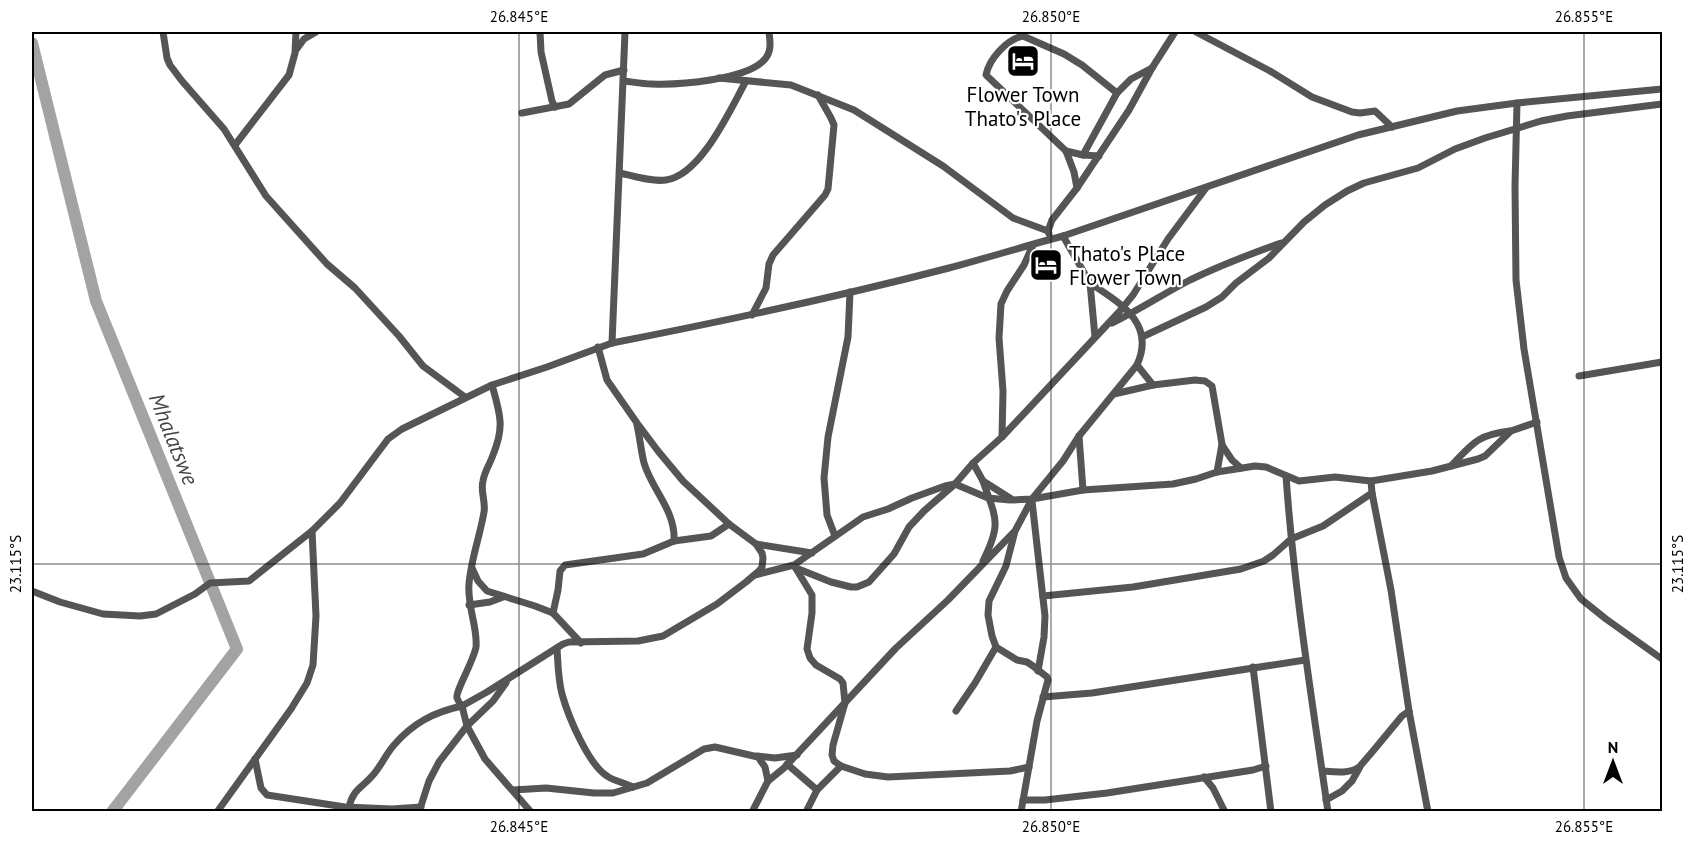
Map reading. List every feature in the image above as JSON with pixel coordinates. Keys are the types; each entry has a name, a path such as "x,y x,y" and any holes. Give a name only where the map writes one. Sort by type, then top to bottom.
{"street":[{"path":"163,32 170,65 224,129 266,196 327,264 355,288 423,366 465,397"},
{"path":"235,145 285,81 295,53 296,32"},
{"path":"295,53 304,39 316,32"},
{"path":"540,32 541,52 555,107"},
{"path":"612,343 625,32"},
{"path":"624,81 651,84 719,78 744,73 765,59 770,46 769,32"},
{"path":"1051,240 1048,231 1052,220 1099,156 1175,32"},
{"path":"1196,32 1270,71 1312,97 1352,112 1375,111 1392,127"},
{"path":"1077,188 1066,151 986,75 990,63 1003,47 1017,37 1023,36 1064,54 1082,65 1117,93"},
{"path":"1083,155 1117,93 1131,80 1152,68"},
{"path":"522,113 569,105 605,75 624,70"},
{"path":"719,78 791,85 854,111 943,166 1013,218 1048,231"},
{"path":"620,173 664,180 672,179 686,171 708,149 747,81"},
{"path":"32,591 60,602 103,614 140,616 156,614 195,594 210,583 249,581 312,531 340,503 388,439 402,429 492,385 598,347 850,292 950,268 1051,240 1358,135 1457,111 1662,89"},
{"path":"752,315 766,288 769,264 773,255 828,189 834,125 818,95"},
{"path":"1517,104 1516,280 1524,350 1559,557 1566,578 1581,599 1662,659"},
{"path":"1142,337 1222,297 1236,283 1269,258 1283,242 1325,205 1347,190 1419,168 1455,149 1541,121 1662,104"},
{"path":"1066,151 1099,156"},
{"path":"795,566 831,582 851,587 869,582 894,555 909,527 1002,437 1124,306 1168,239 1206,188"},
{"path":"1063,236 1090,283 1095,337"},
{"path":"1106,326 1192,279 1283,242"},
{"path":"1002,437 1003,391 999,338 1001,304 1006,291 1024,265 1033,245"},
{"path":"1021,812 1040,706 1048,681 1047,677 1027,662 1017,660 996,646 988,615 989,601 1006,566 1015,531 1032,499 1063,461 1079,436 1137,365 1142,355 1140,327 1124,306 1090,283"},
{"path":"835,536 827,515 824,478 828,437 848,337 850,292"},
{"path":"598,347 607,380 683,482 729,524 756,544 812,554"},
{"path":"1579,376 1662,362"},
{"path":"1137,365 1153,385"},
{"path":"1114,394 1153,385 1195,380 1205,381 1212,386 1222,444 1217,472"},
{"path":"492,385 501,415 501,430 498,444 482,482 485,509 471,567 469,605 476,649 457,693 457,698 462,706 467,726 485,759 531,812"},
{"path":"1450,466 1479,439 1492,433 1511,431 1537,422"},
{"path":"637,423 644,464 664,502 675,530 674,541"},
{"path":"753,576 795,566 863,517 934,489 955,484 988,498 1013,500 1083,490 1173,484 1241,468 1266,467 1299,481 1335,477 1371,481 1468,463 1485,456 1511,431"},
{"path":"1079,436 1083,490"},
{"path":"1222,444 1232,460 1241,468"},
{"path":"973,463 983,481 996,520 991,545 980,566"},
{"path":"1286,476 1305,660 1328,811 1319,812"},
{"path":"983,481 1013,500"},
{"path":"1371,481 1428,812"},
{"path":"1043,596 1133,587 1241,569 1264,561 1291,539 1323,526 1372,493"},
{"path":"1032,499 1045,616 1038,671"},
{"path":"553,613 560,571 563,566 586,560 643,554 674,541 711,536 729,524"},
{"path":"218,812 307,683 313,665 316,616 312,531"},
{"path":"752,812 768,781 788,764 896,648 948,600 1015,531"},
{"path":"349,807 354,793 372,777 393,746 427,717 462,706 569,642 638,641 663,636 717,604 753,576 762,567 763,558 756,544"},
{"path":"795,566 812,595 807,649 810,658 816,665 840,678 843,683 845,703 833,745 834,761 841,766 865,774 888,777 1010,771 1029,767"},
{"path":"471,567 478,581 487,591 553,613 581,643"},
{"path":"469,605 490,602 505,596"},
{"path":"956,711 975,684 996,646"},
{"path":"557,648 562,693 570,718 587,752 609,778 633,787"},
{"path":"1043,697 1092,693 1305,660"},
{"path":"1253,667 1271,812"},
{"path":"255,759 261,788 267,795 349,807 420,809 429,781 439,762 467,726 493,700 509,679"},
{"path":"1326,800 1342,791 1352,781 1362,765 1402,716 1409,711"},
{"path":"513,790 546,788 594,794 613,793 647,783 709,747 775,758 797,754"},
{"path":"755,755 764,764 768,781"},
{"path":"788,764 817,790"},
{"path":"1323,771 1354,770 1362,765"},
{"path":"806,812 817,790 841,766"},
{"path":"1023,801 1097,794 1253,770 1266,766"},
{"path":"1204,777 1213,788 1225,812"}],"waterway":[{"name":"Mhalatswe","path":"32,43 96,301 237,649 112,812"}],"place":[{"name":"Flower Town Thato's Place","path":"1023,61"},
{"name":"Thato's Place Flower Town","path":"1046,265"}]}
